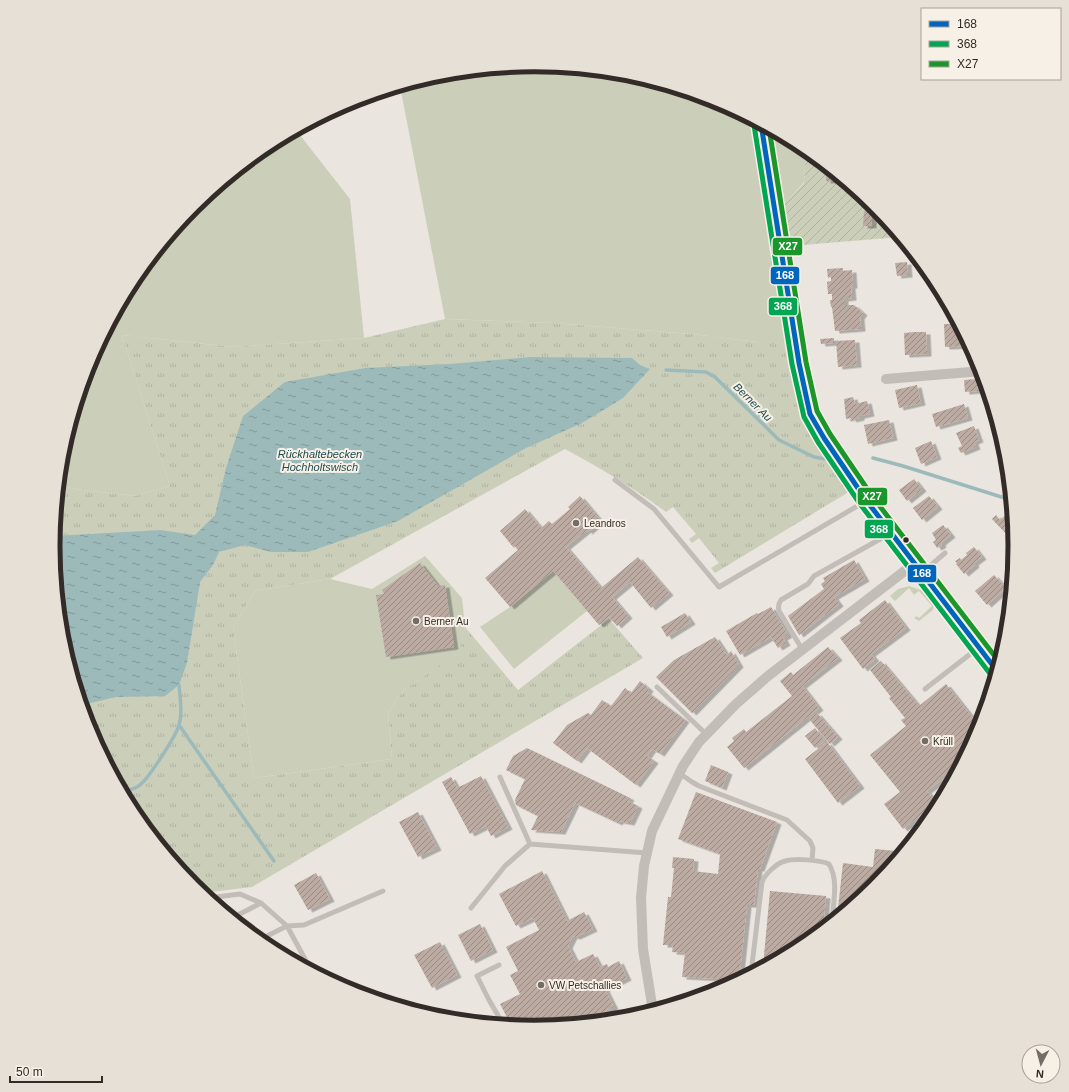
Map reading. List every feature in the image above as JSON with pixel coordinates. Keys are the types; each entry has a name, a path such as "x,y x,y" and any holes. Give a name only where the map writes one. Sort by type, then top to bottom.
{"street":[{"path":"762,130 802,376 810,414 824,438 866,500 994,666"},
{"path":"886,379 976,372"},
{"path":"652,1005 643,949 641,898 644,866 652,831 680,773 698,742 736,704 802,649 918,568"}],"lane":[{"path":"615,480 654,509 720,587 866,500"},
{"path":"802,649 779,611 779,603 808,584 814,576 892,533"},
{"path":"918,568 945,553"},
{"path":"925,689 979,647"},
{"path":"657,687 706,734"},
{"path":"680,773 699,786 787,820 810,841 813,848 812,860"},
{"path":"500,777 530,844"},
{"path":"471,908 505,866 530,844 647,853"},
{"path":"752,968 763,879 779,864 786,861 812,860 830,864 834,881 832,915"},
{"path":"266,937 287,926 304,925 383,891"},
{"path":"215,897 240,894 262,903 287,926 307,962"},
{"path":"237,915 262,903"},
{"path":"499,965 478,976 500,1019"}],"green space":[{"path":"534,72 566,73 627,81 657,88 716,108 757,127 766,204 788,342 758,342 692,334 553,323 445,319 401,91 442,81 473,76"},
{"path":"769,133 806,157 804,182 784,205 775,171"},
{"path":"299,134 350,199 364,338 234,347 122,335 170,486 135,496 74,489 64,486 64,484 69,453 85,393 109,336 140,282 158,257 199,210 246,170 271,151"},
{"path":"806,157 847,189 870,210 895,237 791,246 784,205 804,183"},
{"path":"445,319 553,323 692,334 758,342 788,342 802,410 816,438 852,490 715,573 711,568 719,563 699,538 692,543 689,539 696,534 673,507 666,512 617,479 565,449 330,579 255,591 233,627 254,778 392,759 388,712 404,690 459,652 465,627 518,690 609,619 643,658 252,887 210,892 178,859 140,810 109,756 85,699 69,639 64,608 60,546 64,486 74,489 135,496 170,486 122,335 234,347 364,338"},
{"path":"425,556 462,598 465,627 460,652 404,690 388,712 392,759 254,778 233,627 255,591 330,579 372,589"},
{"path":"553,571 587,611 514,669 480,627 510,607"},
{"path":"909,586 921,590 934,604 933,610 919,621 914,618 917,616 919,618 932,606 919,591 914,595 909,588 895,601 890,596 898,589"}],"water":[{"name":"Rückhaltebecken Hochholtswisch","path":"531,357 632,358 640,365 650,369 623,398 602,411 580,424 526,448 398,521 308,552 271,552 245,545 219,552 213,565 200,582 187,663 179,685 165,696 116,697 87,704 76,669 64,608 61,577 60,536 160,530 195,535 215,515 226,468 243,416 285,382 365,368 450,364"}],"building":[{"path":"826,172 835,180 835,181 826,181"},
{"path":"864,211 871,211 872,226 863,226"},
{"path":"907,262 908,275 897,276 895,263"},
{"path":"843,268 843,271 852,270 853,286 851,286 852,298 844,299 844,305 854,305 863,313 860,317 861,329 835,331 830,300 832,300 832,294 828,294 827,282 831,281 831,277 828,278 827,269"},
{"path":"944,324 953,324 965,346 945,347"},
{"path":"926,332 927,354 905,355 904,333"},
{"path":"834,338 834,343 821,344 820,339"},
{"path":"855,340 857,365 838,367 836,341"},
{"path":"976,379 978,391 965,392 964,380"},
{"path":"917,385 921,403 899,408 895,390"},
{"path":"853,397 855,404 867,401 870,414 860,416 860,418 852,420 851,418 846,419 844,399"},
{"path":"964,404 968,418 936,427 932,414"},
{"path":"889,420 893,438 868,444 864,425"},
{"path":"974,426 979,440 974,442 976,447 961,453 958,448 962,446 956,433"},
{"path":"931,441 937,457 921,464 915,448"},
{"path":"914,479 922,489 907,501 899,490"},
{"path":"580,496 601,521 566,547 601,588 638,557 669,593 651,608 630,582 612,597 628,616 617,626 609,617 599,625 553,571 510,607 485,578 518,550 515,546 514,548 500,531 525,509 541,528 549,521 552,524 570,509 568,507"},
{"path":"929,496 938,507 922,520 913,508"},
{"path":"1008,513 1009,537 992,519 996,515 1000,520"},
{"path":"943,525 951,535 941,543 942,545 937,548 933,542 936,540 932,533"},
{"path":"974,547 982,557 964,574 955,561 960,558 961,560 967,555 966,553"},
{"path":"854,560 865,579 834,597 839,604 799,635 788,616 824,589 821,584 825,581 823,578"},
{"name":"Berner Au","path":"420,563 438,586 445,585 454,647 386,657 376,595 384,594 382,590"},
{"path":"994,575 1006,588 987,605 975,591"},
{"path":"885,600 906,628 871,654 875,659 863,669 840,638 861,623 859,620"},
{"path":"771,607 788,635 783,638 786,643 778,648 771,637 740,655 726,631 757,613 758,614"},
{"path":"685,613 691,622 667,637 661,627"},
{"path":"715,637 727,655 731,651 739,665 692,713 656,677 674,660"},
{"path":"828,647 838,658 802,686 819,708 744,768 727,747 734,741 732,738 744,729 746,732 792,696 780,681 791,672 793,675"},
{"name":"Krüll","path":"881,661 919,706 946,684 976,721 951,773 927,791 935,801 929,810 903,829 884,804 900,792 870,755 906,726 901,720 905,718 870,670"},
{"path":"640,681 649,689 647,692 685,720 660,754 652,749 647,756 654,761 636,785 587,748 577,761 553,743 567,725 588,713 591,715 602,700 611,706 625,688 631,693"},
{"path":"817,713 838,737 830,744 809,719"},
{"path":"815,728 825,741 815,748 805,736"},
{"path":"827,742 860,786 838,803 805,759"},
{"path":"527,748 630,798 628,801 638,806 630,823 619,821 618,823 575,803 561,832 531,830 538,816 516,805 515,800 525,779 506,770 513,756"},
{"path":"711,765 728,772 722,788 705,781"},
{"path":"481,776 508,827 491,836 486,826 470,834 442,782 451,777 457,788"},
{"path":"696,792 777,822 760,869 758,869 754,905 747,905 740,974 727,979 682,977 685,953 672,952 673,945 663,945 668,897 671,897 674,868 672,868 673,857 694,859 693,871 718,874 720,854 678,839"},
{"path":"418,812 437,848 418,857 399,822"},
{"path":"875,849 896,851 891,859 870,882 838,910 843,863 873,867"},
{"path":"542,871 567,921 584,912 593,929 576,937 573,936 568,946 576,962 593,954 600,967 607,964 608,967 619,961 627,978 605,989 614,1007 596,1016 566,1019 508,1019 500,1004 520,994 510,975 518,971 506,947 539,930 533,918 516,926 499,894"},
{"path":"316,873 330,899 308,910 294,885"},
{"path":"770,891 826,896 824,921 798,941 763,962"},
{"path":"480,924 493,950 471,961 458,935"},
{"path":"440,942 457,975 432,988 414,955"}],"waterway":[{"name":"Berner Au","path":"666,370 706,372 715,377 779,440 814,457 825,459"},
{"name":"Berner Au","path":"873,458 1006,499"},
{"name":"Berner Au","path":"128,790 138,787 145,780 177,730 181,715 179,685"},
{"path":"179,725 274,861"}],"transit line":[{"name":"368","path":"754,125 792,364 804,417 818,442 860,504 991,675"},
{"name":"168","path":"762,130 799,363 810,414 824,438 866,500 994,667"},
{"name":"X27","path":"770,134 806,362 817,411 830,434 872,496 996,657"}],"place":[{"name":"Leandros","path":"576,523"},
{"name":"Berner Au","path":"416,621"},
{"name":"Krüll","path":"925,741"},
{"name":"VW Petschallies","path":"541,985"}]}
